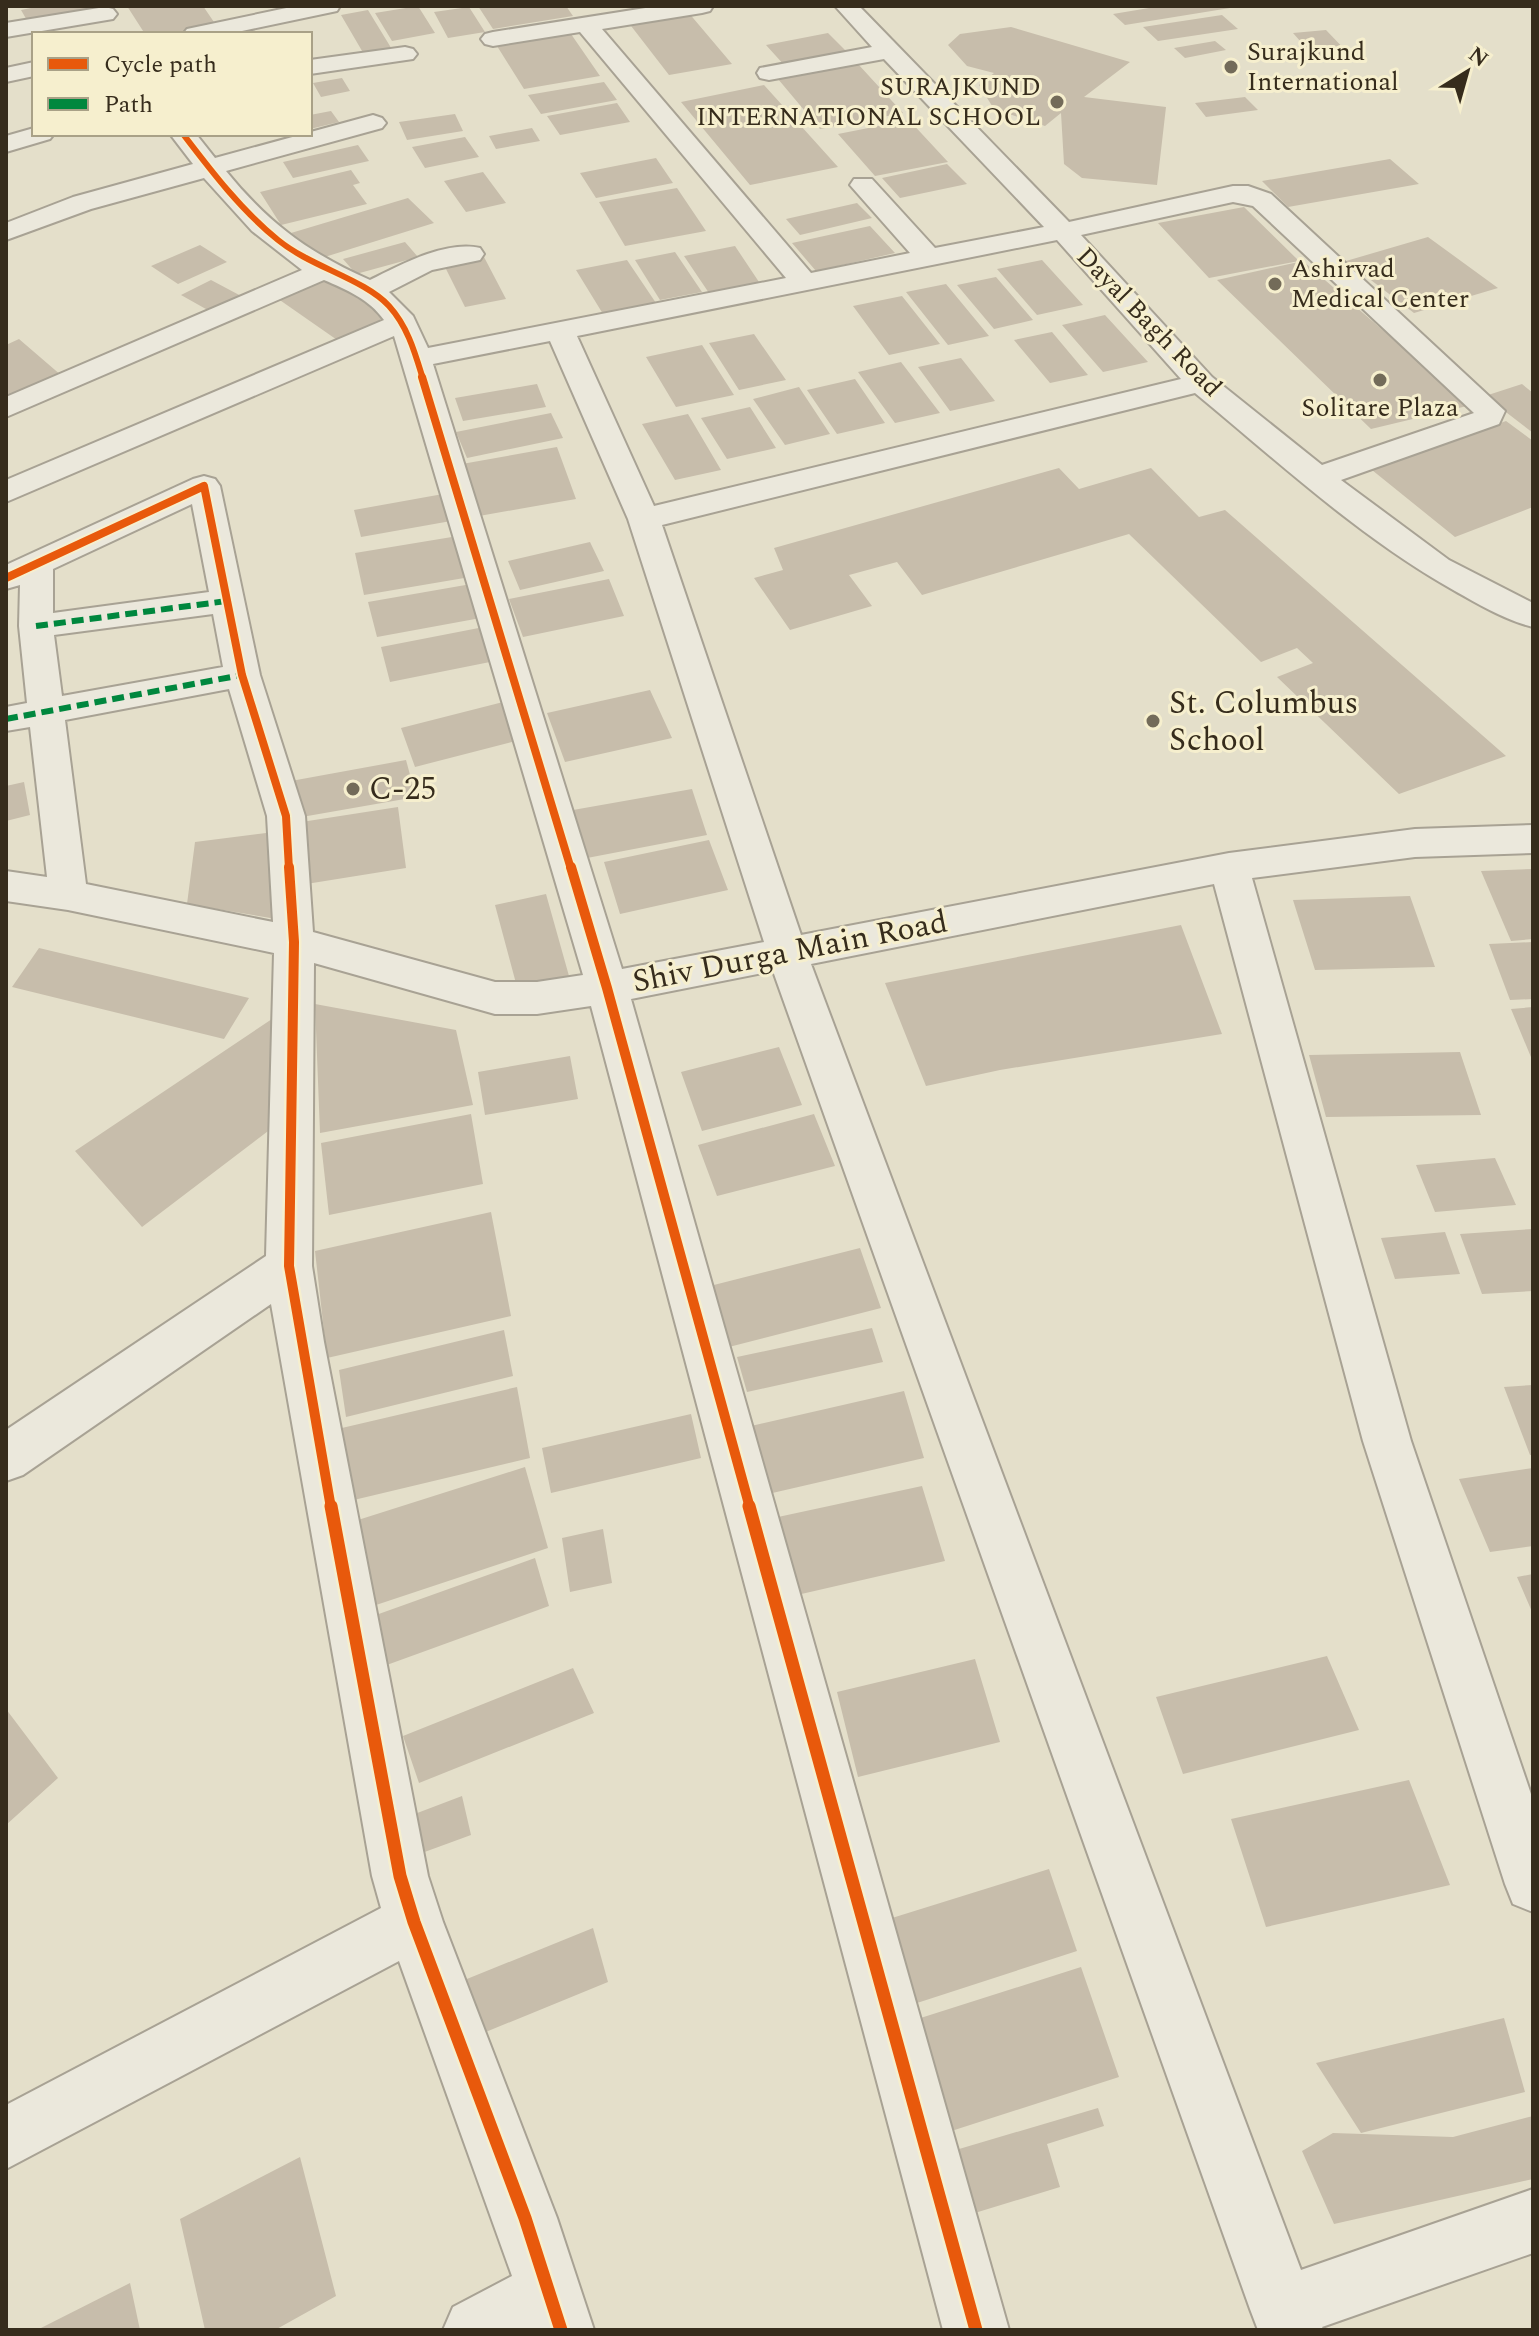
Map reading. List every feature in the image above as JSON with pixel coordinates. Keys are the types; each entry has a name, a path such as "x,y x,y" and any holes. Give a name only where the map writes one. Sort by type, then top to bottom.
{"street":[{"path":"216,32 290,25 329,6"},
{"path":"493,39 702,6"},
{"name":"Dayal Bagh Road","path":"846,6 1063,231 1201,383 1377,525 1437,567 1502,603 1533,616"},
{"path":"6,30 108,18"},
{"path":"585,24 804,282"},
{"path":"769,73 889,51"},
{"path":"313,62 405,54"},
{"path":"6,75 32,69"},
{"path":"6,232 82,203 373,123"},
{"path":"6,144 34,136"},
{"path":"184,136 208,169 290,250 371,290 386,301 410,340 607,988 976,2330"},
{"path":"863,185 929,258"},
{"path":"6,492 410,340 560,331 1233,194 1248,194 1262,200 1490,411 1488,418 1318,477"},
{"path":"371,290 424,263 470,254"},
{"path":"6,408 327,269"},
{"path":"560,331 644,519 786,952 1286,2319 1533,2221"},
{"path":"644,519 1201,383"},
{"path":"68,895 36,626 21,570 204,486 242,675 286,816 294,942 289,1266 300,1342 394,1845 414,1922 556,2311 476,2330"},
{"path":"36,626 227,601"},
{"path":"6,719 242,675"},
{"name":"Shiv Durga Main Road","path":"6,886 68,895 294,942 495,998 537,998 607,988 1229,867 1415,843 1533,839"},
{"path":"1229,867 1387,1441 1533,1884"},
{"path":"6,1458 289,1266"},
{"path":"6,2138 414,1922"}],"building":[{"path":"41,6 92,6 94,9 28,22 21,10"},
{"path":"127,6 203,6 216,25 183,32 144,32"},
{"path":"418,6 435,33 392,41 375,13"},
{"path":"478,6 566,6 573,16 493,29"},
{"path":"1161,6 1230,8 1125,25 1113,14"},
{"path":"469,7 485,32 448,38 434,12"},
{"path":"368,10 393,51 365,56 341,15"},
{"path":"688,12 732,64 669,75 628,22"},
{"path":"1222,15 1238,29 1158,41 1143,27"},
{"name":"SURAJKUND INTERNATIONAL SCHOOL","path":"1011,27 1130,62 1084,97 1166,107 1157,185 1082,178 1064,164 1061,113 1045,126 994,109 979,85 994,73 967,66 948,45 960,34"},
{"path":"1326,30 1350,55 1316,59 1293,33"},
{"path":"828,33 848,53 785,66 766,45"},
{"path":"571,34 600,76 524,89 497,46"},
{"path":"1215,41 1226,50 1185,58 1174,48"},
{"path":"858,64 903,113 820,129 778,79"},
{"path":"342,78 350,91 321,97 313,83"},
{"path":"604,82 617,100 541,114 528,95"},
{"path":"764,85 838,167 750,185 681,102"},
{"path":"1245,97 1258,110 1206,117 1195,103"},
{"path":"617,103 630,122 560,135 547,116"},
{"path":"331,111 339,122 312,129 312,115"},
{"path":"455,114 463,131 407,140 399,122"},
{"path":"909,120 948,162 875,176 838,134"},
{"path":"532,128 540,141 496,149 489,136"},
{"path":"465,137 479,157 425,168 412,147"},
{"path":"358,145 369,161 293,178 283,162"},
{"path":"656,158 673,183 596,198 580,173"},
{"path":"1390,159 1419,184 1288,207 1262,181"},
{"path":"947,164 967,184 900,198 882,178"},
{"path":"351,170 360,183 353,185 367,204 281,225 260,192"},
{"path":"483,172 506,203 466,212 444,181"},
{"path":"677,188 706,231 625,246 599,202"},
{"path":"408,198 434,223 315,260 291,233"},
{"path":"857,203 872,218 800,235 786,219"},
{"path":"1244,207 1299,261 1209,278 1158,223"},
{"path":"870,226 895,253 816,271 792,243"},
{"path":"1428,237 1498,288 1414,313 1346,261"},
{"path":"405,242 418,257 356,274 343,259"},
{"path":"200,245 227,262 178,284 151,266"},
{"path":"735,246 761,285 711,296 684,256"},
{"path":"675,252 702,292 660,300 635,260"},
{"path":"484,257 506,299 465,307 444,265"},
{"path":"627,260 656,303 603,314 576,270"},
{"path":"1042,260 1083,305 1037,315 997,269"},
{"path":"1303,261 1467,406 1371,429 1217,280"},
{"path":"326,273 393,318 340,342 274,296"},
{"path":"996,277 1033,320 994,329 957,285"},
{"path":"211,280 243,297 213,313 181,295"},
{"path":"946,284 989,336 948,345 906,292"},
{"path":"902,296 940,344 889,355 853,306"},
{"path":"1105,315 1148,362 1103,372 1062,325"},
{"path":"1052,332 1088,375 1050,383 1014,340"},
{"path":"754,334 786,380 739,390 709,343"},
{"path":"19,339 62,376 6,399 6,345"},
{"path":"702,345 734,395 676,407 646,357"},
{"path":"961,358 995,401 950,411 918,367"},
{"path":"901,362 940,413 895,423 858,372"},
{"path":"855,379 885,423 837,434 807,390"},
{"path":"537,384 546,407 463,421 455,398"},
{"path":"1522,384 1533,393 1533,433 1485,396"},
{"path":"799,387 830,434 785,445 753,399"},
{"path":"750,407 776,448 727,459 701,418"},
{"path":"551,413 563,438 467,458 456,432"},
{"path":"688,414 721,470 675,480 642,424"},
{"path":"1506,421 1533,441 1533,507 1455,537 1372,470"},
{"path":"557,447 576,499 479,516 462,464"},
{"name":"St. Columbus School","path":"1059,468 1079,489 1151,468 1199,517 1225,510 1506,756 1399,794 1277,677 1313,663 1297,648 1261,662 1129,534 922,595 897,562 849,575 872,606 790,630 754,578 783,570 774,548"},
{"path":"443,494 451,521 361,537 354,510"},
{"path":"464,535 476,576 364,595 355,553"},
{"path":"590,542 604,571 520,590 508,561"},
{"path":"609,579 624,616 523,637 509,599"},
{"path":"477,583 486,617 377,637 368,602"},
{"path":"489,626 500,660 390,682 381,647"},
{"path":"650,690 672,738 565,762 547,713"},
{"path":"511,700 527,738 415,767 401,728"},
{"name":"C-25","path":"406,760 416,797 296,818 291,781"},
{"path":"24,782 30,815 6,821 6,786"},
{"path":"692,789 707,835 587,858 573,810"},
{"path":"398,807 406,868 300,885 295,823"},
{"path":"274,832 282,920 187,904 195,842"},
{"path":"709,840 728,890 620,914 604,862"},
{"path":"1533,869 1533,939 1511,941 1481,871"},
{"path":"546,894 569,976 517,987 495,905"},
{"path":"1410,896 1435,967 1315,970 1293,900"},
{"path":"1181,925 1222,1034 1000,1070 926,1086 885,983"},
{"path":"1533,942 1533,999 1510,1000 1489,944"},
{"path":"39,948 249,998 224,1039 12,987"},
{"path":"315,1004 456,1030 473,1105 320,1133"},
{"path":"1533,1007 1533,1062 1511,1009"},
{"path":"278,1015 280,1122 142,1227 75,1151"},
{"path":"779,1047 802,1105 702,1131 681,1072"},
{"path":"1460,1052 1481,1115 1326,1117 1309,1055"},
{"path":"570,1056 578,1099 485,1115 478,1072"},
{"path":"471,1114 483,1184 329,1215 321,1143"},
{"path":"814,1114 835,1166 717,1196 698,1145"},
{"path":"1495,1158 1516,1205 1435,1212 1416,1165"},
{"path":"491,1212 511,1316 327,1358 315,1251"},
{"path":"1533,1229 1533,1291 1482,1294 1460,1234"},
{"path":"1445,1232 1460,1274 1395,1279 1381,1238"},
{"path":"860,1248 881,1308 725,1348 706,1287"},
{"path":"872,1328 883,1362 747,1392 737,1357"},
{"path":"504,1330 513,1376 346,1417 339,1370"},
{"path":"1533,1385 1533,1455 1530,1455 1504,1387"},
{"path":"517,1387 530,1458 337,1504 329,1431"},
{"path":"904,1391 924,1458 768,1494 751,1426"},
{"path":"691,1414 701,1458 551,1493 542,1448"},
{"path":"525,1467 548,1548 376,1605 358,1520"},
{"path":"1533,1468 1533,1546 1490,1552 1459,1479"},
{"path":"922,1486 945,1561 797,1595 778,1517"},
{"path":"603,1529 612,1583 570,1592 562,1538"},
{"path":"535,1558 549,1606 373,1670 362,1620"},
{"path":"1533,1574 1533,1614 1517,1577"},
{"path":"1327,1656 1359,1730 1183,1774 1156,1697"},
{"path":"975,1659 1000,1742 858,1777 837,1692"},
{"path":"573,1668 594,1713 419,1783 403,1736"},
{"path":"6,1709 58,1778 6,1825"},
{"path":"1409,1780 1450,1885 1266,1927 1231,1819"},
{"path":"462,1796 471,1835 400,1861 391,1823"},
{"path":"1049,1869 1077,1951 917,2003 892,1918"},
{"path":"593,1928 608,1982 471,2038 457,1983"},
{"path":"1081,1967 1119,2077 939,2135 908,2022"},
{"path":"1504,2018 1525,2092 1361,2133 1316,2063"},
{"path":"1098,2108 1104,2126 1047,2144 1060,2187 965,2216 949,2152"},
{"path":"1533,2116 1533,2179 1334,2224 1302,2151 1333,2133 1453,2137"},
{"path":"300,2157 336,2296 275,2330 205,2330 180,2219"},
{"path":"130,2283 140,2330 37,2330"}],"marked path":[{"path":"36,626 227,601"},
{"path":"6,719 242,675"}],"cycle path":[{"path":"185,136 261,226 311,263 376,295 389,306 413,346 607,988 976,2330"},
{"path":"6,578 204,486 242,675 286,816 294,942 289,1266 300,1342 400,1876 414,1922 525,2218 561,2330"}],"place":[{"name":"Surajkund International","path":"1231,67"},
{"name":"SURAJKUND INTERNATIONAL SCHOOL","path":"1057,102"},
{"name":"Ashirvad Medical Center","path":"1275,284"},
{"name":"Solitare Plaza","path":"1380,380"},
{"name":"St. Columbus School","path":"1153,721"},
{"name":"C-25","path":"353,789"}]}
